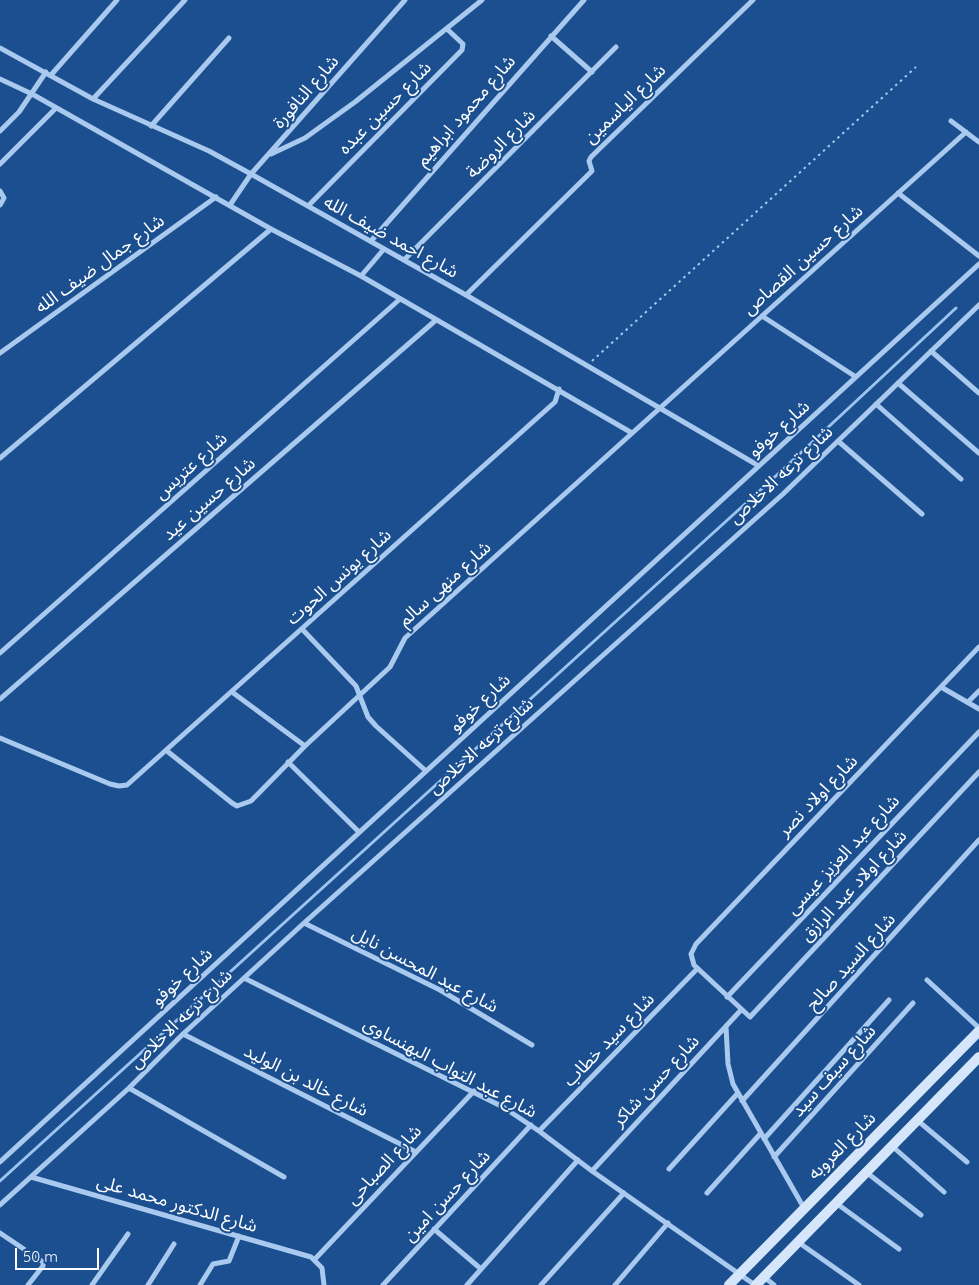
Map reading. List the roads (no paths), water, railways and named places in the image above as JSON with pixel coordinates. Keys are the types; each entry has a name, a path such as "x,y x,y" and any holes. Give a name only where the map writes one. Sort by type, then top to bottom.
{"street":[{"path":"0,131 14,118 49,74 117,0"},
{"path":"93,99 185,0"},
{"name":"شارع النافورة","path":"230,206 251,174 405,0"},
{"path":"270,154 305,138 356,102 482,0"},
{"name":"شارع محمود ابراهيم","path":"371,241 550,36 584,0"},
{"name":"شارع الياسمين","path":"466,295 592,171 590,158 753,0"},
{"name":"شارع حسين عبده","path":"308,206 462,50 463,44 447,29"},
{"path":"550,36 592,72"},
{"path":"151,126 229,38"},
{"name":"شارع الروضة","path":"404,260 616,47"},
{"name":"شارع احمد ضيف الله","path":"0,48 93,99 209,151 251,174 466,295 759,466"},
{"path":"0,79 32,94 270,229 361,276 632,433"},
{"path":"0,164 56,108"},
{"path":"951,121 979,142"},
{"name":"شارع حسين القصاص","path":"660,409 966,132"},
{"path":"0,191 4,198 0,205"},
{"path":"898,193 979,256"},
{"name":"شارع جمال ضيف الله","path":"0,353 216,197"},
{"path":"0,458 270,229"},
{"path":"361,276 384,249"},
{"name":"شارع خوفو","path":"0,1162 979,264"},
{"name":"شارع عتريس","path":"0,653 400,299"},
{"name":"شارع ترعه الاخلاص","path":"0,1205 129,1088 183,1034 304,923 783,494 979,305"},
{"path":"762,316 856,377"},
{"name":"شارع حسين عيد","path":"0,699 436,320"},
{"path":"931,351 979,393"},
{"path":"898,383 979,453"},
{"name":"شارع يونس الحوت","path":"0,738 110,784 119,786 132,782 555,402 559,389"},
{"path":"876,404 961,479"},
{"name":"شارع منهى سالم","path":"167,751 237,806 251,800 288,762 390,667 397,657 405,638 660,409"},
{"path":"838,441 922,514"},
{"path":"302,629 350,679 361,695 368,717 426,772"},
{"name":"شارع اولاد نصر","path":"697,969 691,960 691,954 696,944 979,647"},
{"path":"941,686 979,709"},
{"path":"968,702 979,691"},
{"path":"232,692 305,746"},
{"name":"شارع عبد العزيز عيسى","path":"727,997 979,732"},
{"path":"288,762 359,832"},
{"name":"شارع اولاد عبد الرازق","path":"741,1010 750,1017 979,772"},
{"name":"شارع السيد صالح","path":"742,1101 979,840"},
{"name":"شارع عبد المحسن نايل","path":"304,923 440,990 532,1045"},
{"path":"697,969 741,1010"},
{"name":"شارع سيد خطاب","path":"539,1131 697,969"},
{"name":"شارع عبد التواب البهنساوى","path":"244,978 474,1091 531,1125 592,1171 756,1285"},
{"path":"927,980 979,1029"},
{"path":"764,1139 889,1000"},
{"name":"شارع سيف سيد","path":"774,1157 913,1003"},
{"name":"شارع حسن شاكر","path":"592,1171 741,1010"},
{"path":"726,1027 728,1064 738,1093 804,1209"},
{"name":"شارع العروبه","path":"729,1285 979,1029"},
{"name":"شارع خالد بن الوليد","path":"183,1034 416,1152"},
{"name":"شارع العروبه","path":"756,1285 979,1057"},
{"path":"129,1088 284,1177"},
{"name":"شارع الصباحى","path":"315,1258 474,1091"},
{"path":"669,1169 738,1093"},
{"path":"917,1120 967,1162"},
{"name":"شارع حسن امين","path":"383,1285 531,1125"},
{"path":"707,1193 761,1133"},
{"path":"892,1146 944,1192"},
{"path":"467,1285 578,1160"},
{"path":"866,1172 921,1215"},
{"name":"شارع الدكتور محمد على","path":"32,1177 315,1258"},
{"path":"541,1285 624,1193"},
{"path":"836,1203 899,1249"},
{"path":"615,1285 668,1223"},
{"path":"434,1229 481,1269"},
{"path":"0,1233 43,1262 42,1267 28,1285"},
{"path":"92,1285 128,1234"},
{"path":"200,1285 213,1264 230,1261 239,1236"},
{"path":"798,1242 859,1285"},
{"path":"148,1285 174,1244"},
{"path":"315,1258 322,1268 324,1285"},
{"path":"764,1277 774,1285"}],"waterway":[{"path":"0,1181 778,474 956,308"}]}
